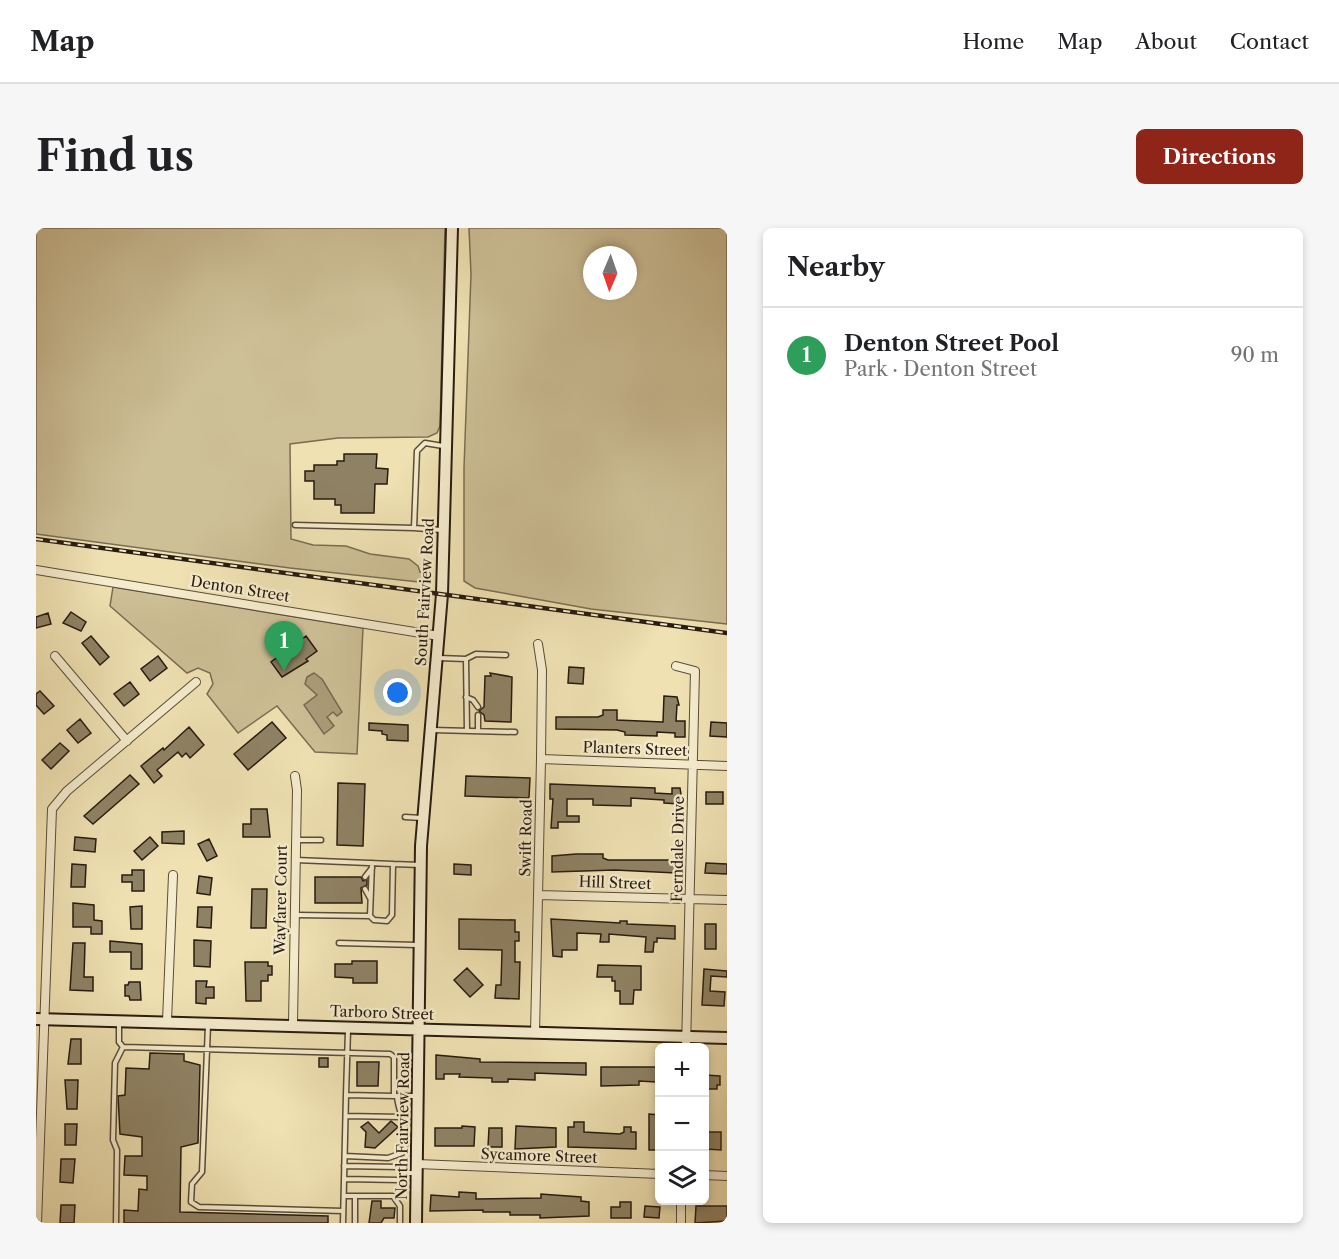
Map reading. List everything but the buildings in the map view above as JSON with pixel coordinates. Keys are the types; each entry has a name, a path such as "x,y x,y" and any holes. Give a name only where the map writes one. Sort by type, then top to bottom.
{"main road":[{"name":"South Fairview Road","path":"420,1030 421,865 439,636 447,447 452,228"},
{"name":"Tarboro Street","path":"40,1019 292,1024 535,1033 687,1042 727,1038"},
{"name":"North Fairview Road","path":"416,1223 413,1170 420,1030"}],"street":[{"name":"Denton Street","path":"36,570 439,636"},
{"name":"Swift Road","path":"535,1033 542,670 538,644"},
{"path":"55,656 127,741"},
{"name":"Ferndale Drive","path":"676,666 695,671 687,1042"},
{"path":"37,1223 40,1019 52,809 62,795 196,682"},
{"name":"Planters Street","path":"541,759 727,766"},
{"name":"Wayfarer Court","path":"292,1024 297,790 295,776"},
{"path":"167,1021 173,875"},
{"name":"Hill Street","path":"538,894 727,900"},
{"name":"Sycamore Street","path":"413,1170 655,1174"},
{"path":"709,1175 727,1176"},
{"path":"681,1205 681,1223"}],"lane":[{"path":"414,528 417,451 425,443 447,447"},
{"path":"295,525 444,530"},
{"path":"437,658 466,660 476,654 506,655"},
{"path":"466,660 466,731"},
{"path":"466,697 473,700 478,707"},
{"path":"478,715 478,731"},
{"path":"431,730 515,732"},
{"path":"405,817 423,818"},
{"path":"296,840 321,840"},
{"path":"296,860 372,865 421,865"},
{"path":"295,915 370,916 374,920 387,921 392,915 393,864"},
{"path":"365,877 372,865"},
{"path":"370,916 372,865"},
{"path":"365,889 370,899"},
{"path":"339,943 421,945"},
{"path":"119,1020 119,1042 123,1047 390,1054 394,1057 395,1096 407,1137 405,1148 399,1156 388,1158 345,1156"},
{"path":"208,1022 202,1173 192,1185 191,1202 199,1207 343,1211"},
{"path":"343,1223 348,1026"},
{"path":"116,1223 117,1150 113,1140 115,1063 123,1047"},
{"path":"346,1095 418,1096"},
{"path":"346,1116 401,1117"},
{"path":"344,1166 399,1167 413,1170"},
{"path":"344,1179 399,1180 413,1170"},
{"path":"344,1196 393,1196 400,1206 400,1223"},
{"path":"355,1196 355,1223"}],"shaded area":[{"path":"36,228 445,228 440,426 437,433 428,437 338,438 290,444 291,539 313,545 346,546 370,554 409,559 418,566 420,572 431,573 428,583 290,568 36,534"},
{"path":"469,228 727,228 727,624 591,609 475,588 464,581 464,468 471,274"},
{"path":"113,587 363,628 357,754 315,752 277,706 238,733 207,694 213,684 210,673 198,668 187,673 110,606"},
{"path":"314,673 322,679 342,712 337,716 333,712 327,717 334,726 324,734 304,705 317,695 305,684 307,677"}],"railway":[{"path":"36,539 727,633"}],"place":[{"name":"Denton Street Pool","path":"284,671"}]}
